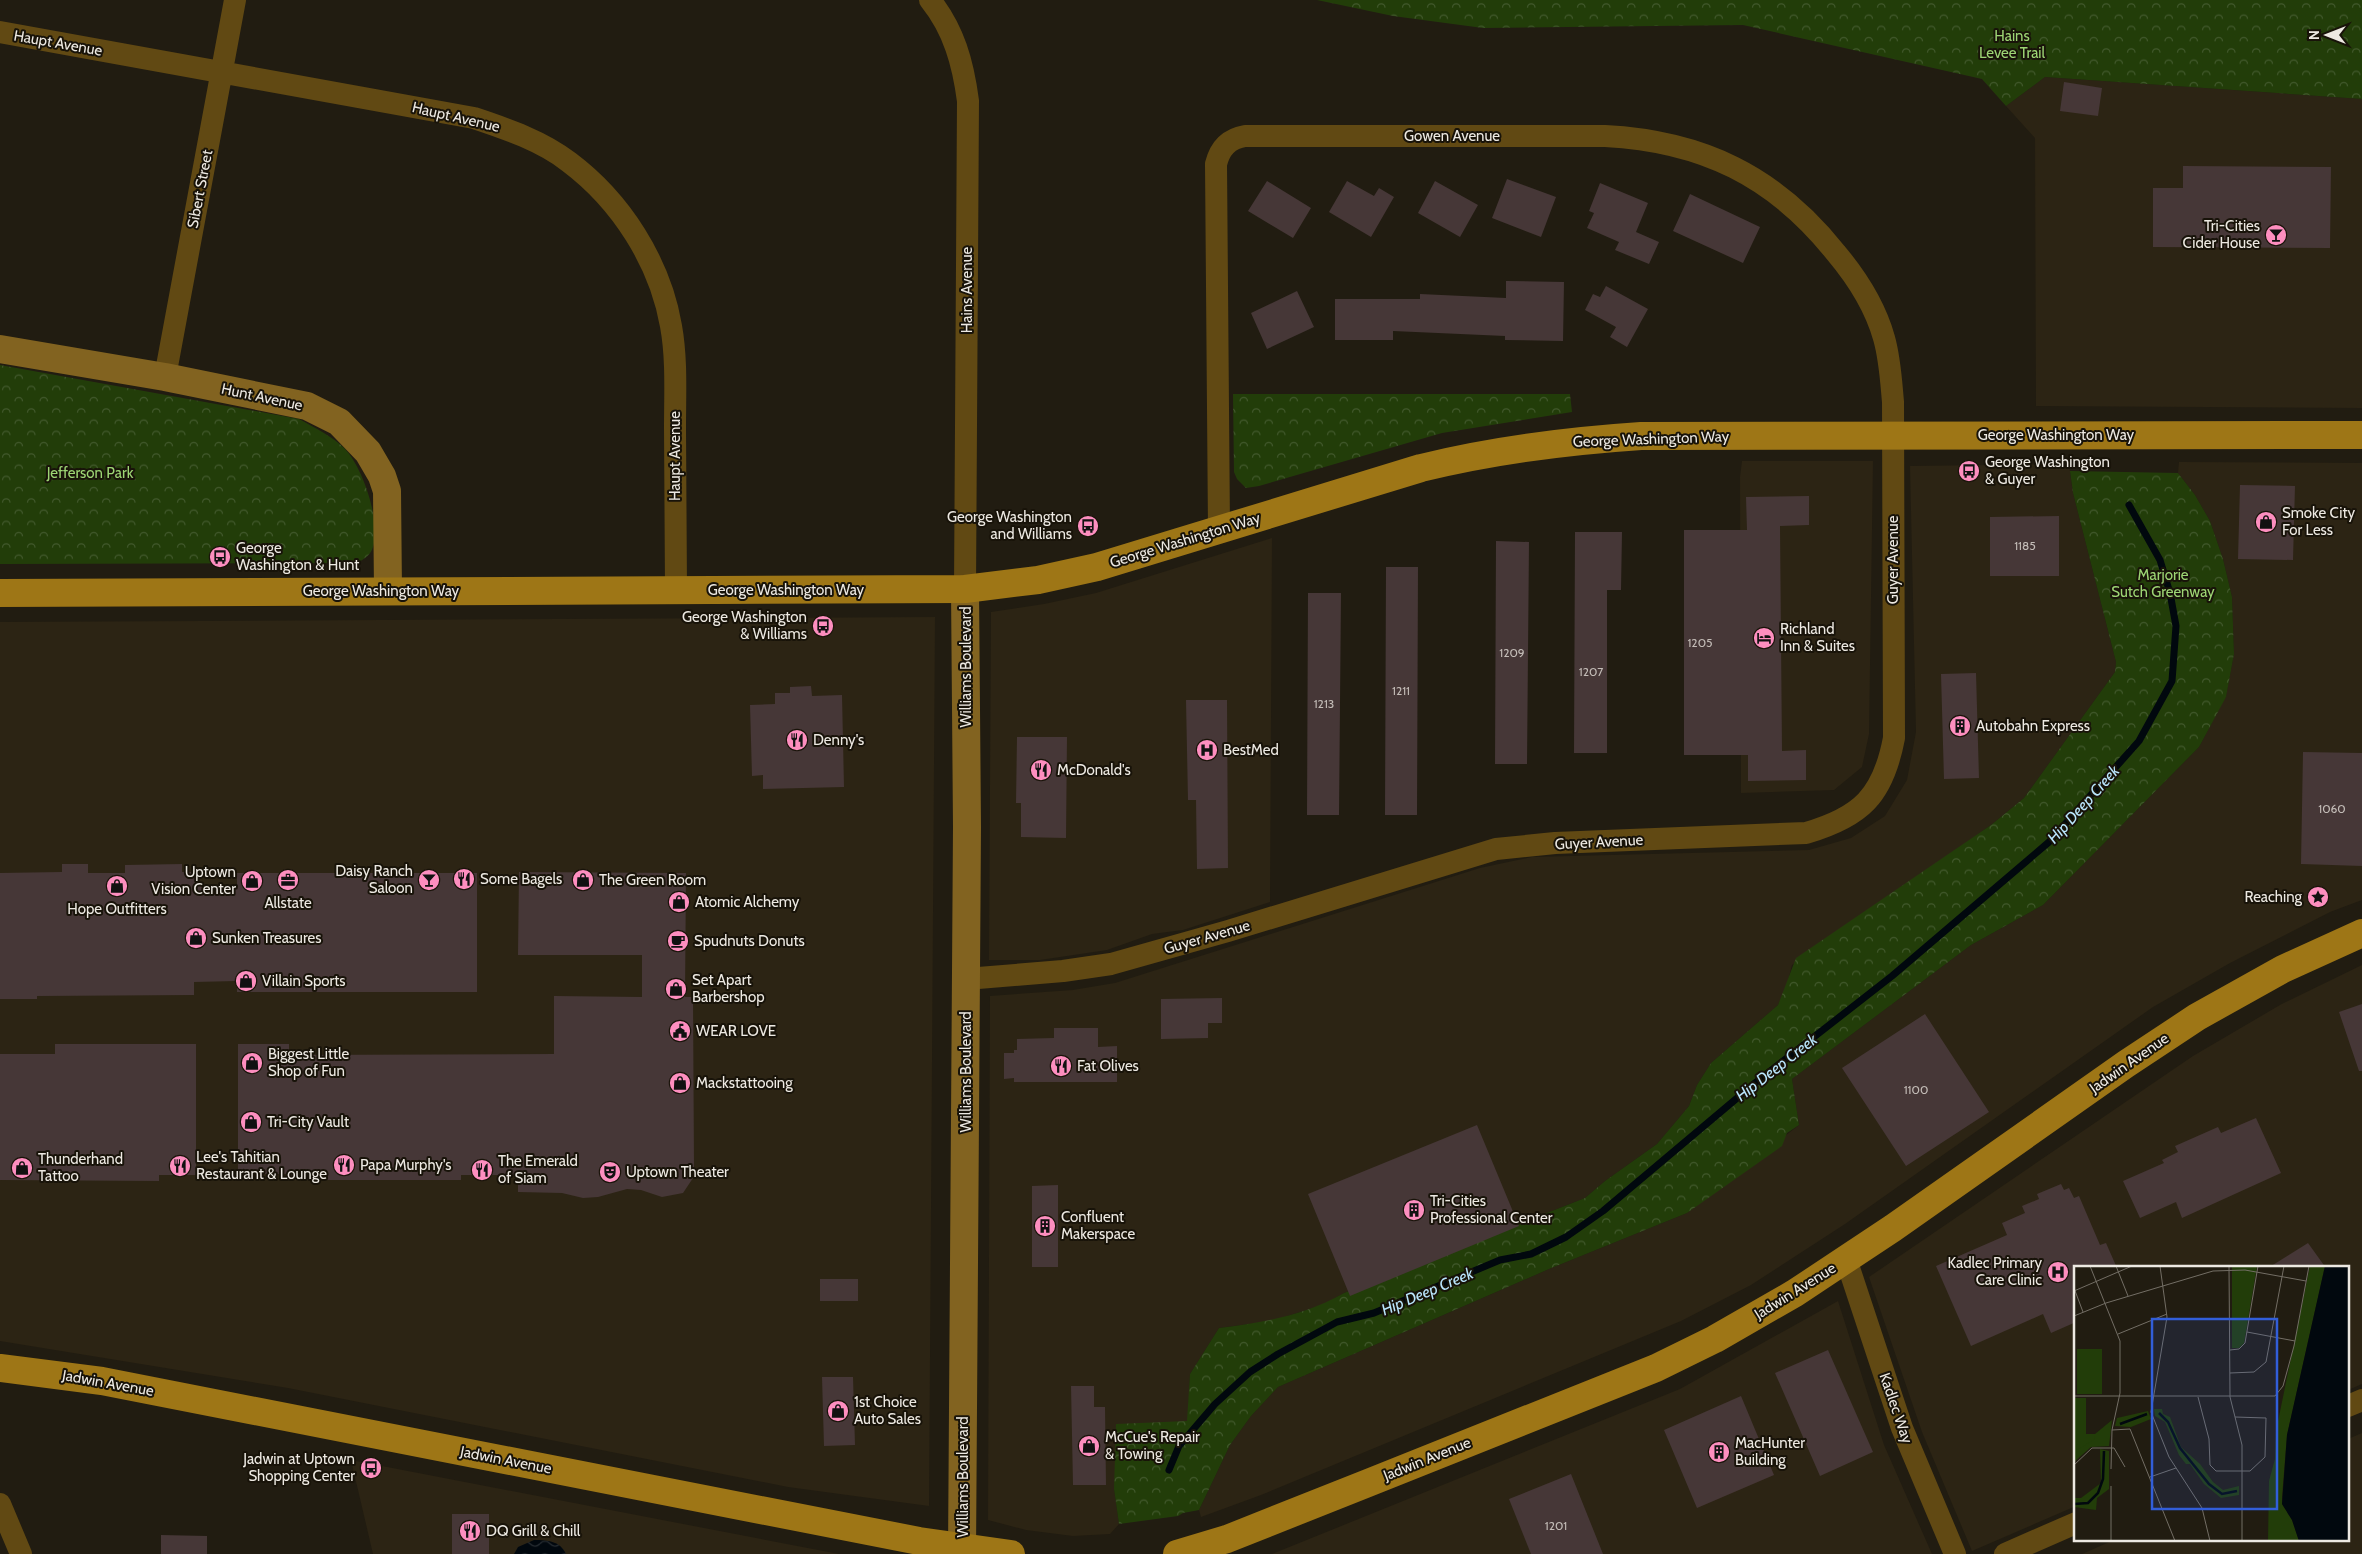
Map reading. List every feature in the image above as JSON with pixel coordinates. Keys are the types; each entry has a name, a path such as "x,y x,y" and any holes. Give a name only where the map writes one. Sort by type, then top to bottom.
{"main road":[{"name":"George Washington Way","path":"0,593 965,589 998,586 1066,575 1421,468 1473,455 1521,447 1640,436 1893,434 2362,435"},
{"name":"Jadwin Avenue","path":"1177,1554 1227,1539 1656,1368 1756,1316 1846,1259 2197,1017 2283,969 2362,933"},
{"name":"Jadwin Avenue","path":"0,1368 102,1381 832,1522 962,1550 1011,1554"}],"street":[{"name":"Sibert Street","path":"165,377 235,0"},
{"name":"Hains Avenue","path":"930,0 952,34 964,70 968,101 965,589"},
{"name":"Haupt Avenue","path":"0,32 474,118 506,128 539,144 569,162 598,188 625,220 645,249 660,286 671,326 675,372 676,590"},
{"name":"Gowen Avenue","path":"1219,530 1216,164 1219,152 1227,143 1235,138 1245,136 1631,137 1685,148 1737,168 1766,185 1793,205 1819,231 1858,282 1872,306 1884,338 1891,378 1893,434"},
{"name":"Hunt Avenue","path":"0,348 165,377 307,406 332,418 348,430 368,452 377,466 387,491 389,516 388,590"},
{"name":"Guyer Avenue","path":"966,979 1063,972 1111,964 1228,931 1496,850 1555,843 1806,834 1831,826 1852,814 1870,798 1881,784 1889,762 1894,738 1893,434"},
{"name":"Williams Boulevard","path":"962,1550 966,979 965,589"},
{"name":"Kadlec Way","path":"1846,1259 1902,1428 1954,1554"},
{"path":"2350,1405 2362,1400"},
{"path":"0,1504 20,1554"},
{"path":"2006,1554 2074,1524"}],"shaded area":[{"path":"2045,77 2362,99 2362,408 2036,406 2035,138 2006,106"},
{"path":"1742,461 1873,461 1869,734 1862,767 1834,790 1741,793 1740,477"},
{"path":"2179,462 2362,463 2362,900 2330,912 2230,963 2153,1007 1845,1224 1751,1285 1681,1321 1261,1495 1201,1517 1199,1510 1230,1445 1251,1416 1278,1387 1549,1269 1687,1213 1799,1125 1792,1079 1971,945 2043,905 2199,747 2226,696 2234,654 2232,597 2223,559 2210,521 2195,495 2178,473"},
{"path":"2069,464 2073,493 2116,662 2115,672 2024,798 1991,825 1792,965 1787,985 1778,1005 1711,1063 1697,1085 1689,1106 1657,1144 1605,1181 1585,1198 1344,1293 1325,1304 1272,1321 1219,1328 1190,1374 1188,1421 1114,1489 1119,1524 1110,1534 1073,1536 1026,1530 988,1520 990,996 1073,990 1115,983 1480,868 1532,857 1809,850 1851,838 1885,816 1907,780 1916,732 1910,466"},
{"path":"1272,538 1270,902 1183,930 1152,934 1107,950 1040,960 989,960 991,612 1044,604 1096,593"},
{"path":"935,617 929,1506 788,1487 288,1388 0,1341 0,622"},
{"path":"2362,965 2362,1384 2350,1389 2350,1266 2074,1266 2074,1507 1972,1551 1922,1432 1869,1277 2193,1056 2280,1005"},
{"path":"1838,1301 1884,1445 1932,1554 1272,1554 1680,1389"},
{"path":"2362,1433 2362,1554 2082,1554 2109,1542 2350,1542 2350,1438"},
{"path":"351,1460 839,1554 373,1554"}],"green space":[{"name":"Hains Levee Trail","path":"1317,0 2362,0 2362,99 2045,77 2006,106 1982,79 1743,25 1483,28 1393,16"},
{"name":"Jefferson Park","path":"0,365 299,419 340,444 352,458 358,469 369,495 375,523 375,536 371,552 357,563 0,564"},
{"path":"1233,394 1570,394 1572,412 1442,433 1259,486 1246,488 1237,479 1234,472"},
{"name":"Marjorie Sutch Greenway","path":"2070,471 2178,473 2195,495 2210,521 2223,559 2232,597 2234,654 2226,697 2199,747 2043,905 1971,945 1792,1079 1799,1125 1787,1133 1782,1146 1687,1213 1549,1269 1278,1387 1251,1416 1230,1445 1199,1510 1183,1513 1178,1516 1119,1524 1114,1489 1116,1424 1187,1421 1190,1374 1219,1328 1299,1313 1344,1293 1585,1198 1605,1181 1657,1144 1689,1106 1697,1085 1711,1063 1778,1005 1796,958 1991,825 2024,798 2115,672 2116,662 2073,493"}],"water":[{"path":"534,1540 553,1542 560,1546 566,1554 514,1554 518,1547"}],"building":[{"path":"2064,82 2102,88 2098,116 2060,111"},
{"path":"2183,166 2331,167 2330,248 2153,247 2153,188 2183,188"},
{"path":"1507,179 1556,197 1541,237 1492,218"},
{"path":"1267,181 1311,208 1293,238 1248,211"},
{"path":"1347,181 1374,196 1379,188 1394,197 1371,237 1329,212"},
{"path":"1435,181 1478,205 1460,237 1418,213"},
{"path":"1600,183 1648,203 1636,232 1659,242 1649,264 1615,250 1619,242 1587,228 1594,213 1589,211"},
{"path":"1690,194 1760,227 1743,263 1673,231"},
{"path":"1506,281 1564,282 1563,341 1505,340 1505,336 1393,331 1393,340 1335,340 1335,299 1420,299 1420,294 1506,298"},
{"path":"1606,286 1648,309 1627,347 1610,337 1616,327 1585,310 1593,294 1600,297"},
{"path":"1297,291 1314,327 1267,349 1251,313"},
{"name":"Smoke City For Less","path":"2240,485 2295,486 2293,560 2238,559"},
{"path":"1809,496 1809,525 1780,526 1782,751 1806,750 1806,780 1748,781 1748,755 1684,755 1684,530 1747,530 1746,497"},
{"path":"2059,516 2059,576 1990,576 1990,517"},
{"path":"1575,532 1622,532 1621,590 1607,590 1607,753 1574,753"},
{"path":"1496,541 1529,542 1527,764 1495,764"},
{"path":"1386,567 1418,567 1417,815 1385,815"},
{"path":"1308,593 1341,593 1339,815 1307,815"},
{"name":"Autobahn Express","path":"1976,673 1979,778 1944,779 1941,674"},
{"name":"Denny's","path":"811,686 812,696 842,695 844,787 763,789 763,775 752,776 750,705 775,704 775,693 790,693 790,687"},
{"name":"BestMed","path":"1186,700 1227,700 1228,868 1197,869 1196,800 1188,800"},
{"name":"McDonald's","path":"1017,737 1067,737 1066,838 1021,837 1021,803 1016,803"},
{"path":"2303,752 2362,753 2362,866 2301,864"},
{"path":"62,864 88,864 88,873 125,873 125,865 182,864 182,872 197,872 197,886 237,885 237,873 477,873 477,992 237,992 237,981 194,982 194,995 37,996 37,999 0,999 0,873 62,872"},
{"path":"519,872 686,873 685,997 693,997 694,1166 693,1178 683,1193 662,1197 641,1190 627,1189 598,1197 583,1198 562,1193 518,1192 518,1175 461,1175 461,1180 289,1180 289,1174 238,1174 238,1044 289,1044 289,1055 554,1054 554,996 642,997 642,955 518,955"},
{"path":"1222,998 1222,1023 1208,1023 1208,1038 1161,1039 1161,999"},
{"path":"2362,1004 2362,1071 2359,1071 2339,1012"},
{"path":"1925,1014 1989,1112 1906,1166 1842,1068"},
{"name":"Fat Olives","path":"1054,1028 1098,1028 1098,1047 1117,1046 1117,1082 1014,1082 1014,1078 1004,1079 1004,1053 1014,1053 1014,1050 1017,1050 1017,1039 1054,1038"},
{"path":"55,1044 196,1044 196,1175 159,1175 159,1181 0,1180 0,1054 55,1054"},
{"path":"2256,1118 2281,1173 2182,1218 2176,1202 2140,1218 2123,1181 2164,1163 2162,1160 2178,1152 2175,1146 2218,1127 2221,1133"},
{"name":"Tri-Cities Professional Center","path":"1477,1125 1519,1226 1350,1296 1308,1194"},
{"path":"2061,1184 2064,1190 2069,1188 2074,1198 2079,1196 2100,1245 2106,1243 2116,1266 2074,1266 2074,1323 2051,1333 2043,1314 1971,1346 1936,1266 2007,1235 2002,1223 2025,1213 2022,1206 2039,1199 2037,1194"},
{"name":"Confluent Makerspace","path":"1058,1185 1058,1267 1032,1267 1032,1186"},
{"path":"2308,1243 2325,1266 2271,1266"},
{"path":"820,1279 858,1279 858,1301 820,1301"},
{"path":"1828,1350 1873,1452 1820,1476 1775,1373"},
{"name":"1st Choice Auto Sales","path":"822,1377 853,1377 855,1445 824,1446"},
{"name":"McCue's Repair & Towing","path":"1071,1386 1094,1386 1094,1407 1105,1407 1106,1485 1073,1485"},
{"name":"MacHunter Building","path":"1741,1396 1774,1475 1697,1508 1664,1430"},
{"path":"1571,1474 1603,1554 1531,1554 1509,1499"},
{"name":"DQ Grill & Chill","path":"452,1514 489,1514 489,1554 452,1554"},
{"path":"161,1535 207,1536 207,1554 161,1554"}],"waterway":[{"name":"Hip Deep Creek","path":"1169,1470 1179,1446 1215,1404 1250,1372 1278,1354 1337,1322 1374,1313 1500,1260 1531,1254 1566,1237 1603,1211 1755,1083 1892,976 2049,842 2139,741 2172,681 2176,626 2170,593 2160,560 2129,505"}],"place":[{"name":"Tri-Cities Cider House","path":"2276,235"},
{"name":"George Washington & Guyer","path":"1969,471"},
{"name":"Smoke City For Less","path":"2266,522"},
{"name":"George Washington and Williams","path":"1088,526"},
{"name":"George Washington & Hunt","path":"220,557"},
{"name":"George Washington & Williams","path":"823,626"},
{"name":"Richland Inn & Suites","path":"1764,638"},
{"name":"Autobahn Express","path":"1960,726"},
{"name":"Denny's","path":"797,740"},
{"name":"BestMed","path":"1207,750"},
{"name":"McDonald's","path":"1041,770"},
{"name":"Some Bagels","path":"464,879"},
{"name":"Allstate","path":"288,880"},
{"name":"Daisy Ranch Saloon","path":"429,880"},
{"name":"The Green Room","path":"583,880"},
{"name":"Uptown Vision Center","path":"252,881"},
{"name":"Hope Outfitters","path":"117,886"},
{"name":"Reaching","path":"2318,897"},
{"name":"Atomic Alchemy","path":"679,902"},
{"name":"Sunken Treasures","path":"196,938"},
{"name":"Spudnuts Donuts","path":"678,941"},
{"name":"Villain Sports","path":"246,981"},
{"name":"Set Apart Barbershop","path":"676,989"},
{"name":"WEAR LOVE","path":"680,1031"},
{"name":"Biggest Little Shop of Fun","path":"252,1063"},
{"name":"Fat Olives","path":"1061,1066"},
{"name":"Mackstattooing","path":"680,1083"},
{"name":"Tri-City Vault","path":"251,1122"},
{"name":"Papa Murphy's","path":"344,1165"},
{"name":"Lee's Tahitian Restaurant & Lounge","path":"180,1166"},
{"name":"Thunderhand Tattoo","path":"22,1168"},
{"name":"The Emerald of Siam","path":"482,1170"},
{"name":"Uptown Theater","path":"610,1172"},
{"name":"Tri-Cities Professional Center","path":"1414,1210"},
{"name":"Confluent Makerspace","path":"1045,1226"},
{"name":"Kadlec Primary Care Clinic","path":"2058,1272"},
{"name":"1st Choice Auto Sales","path":"838,1411"},
{"name":"McCue's Repair & Towing","path":"1089,1446"},
{"name":"MacHunter Building","path":"1719,1452"},
{"name":"Jadwin at Uptown Shopping Center","path":"371,1468"},
{"name":"DQ Grill & Chill","path":"470,1531"}]}
